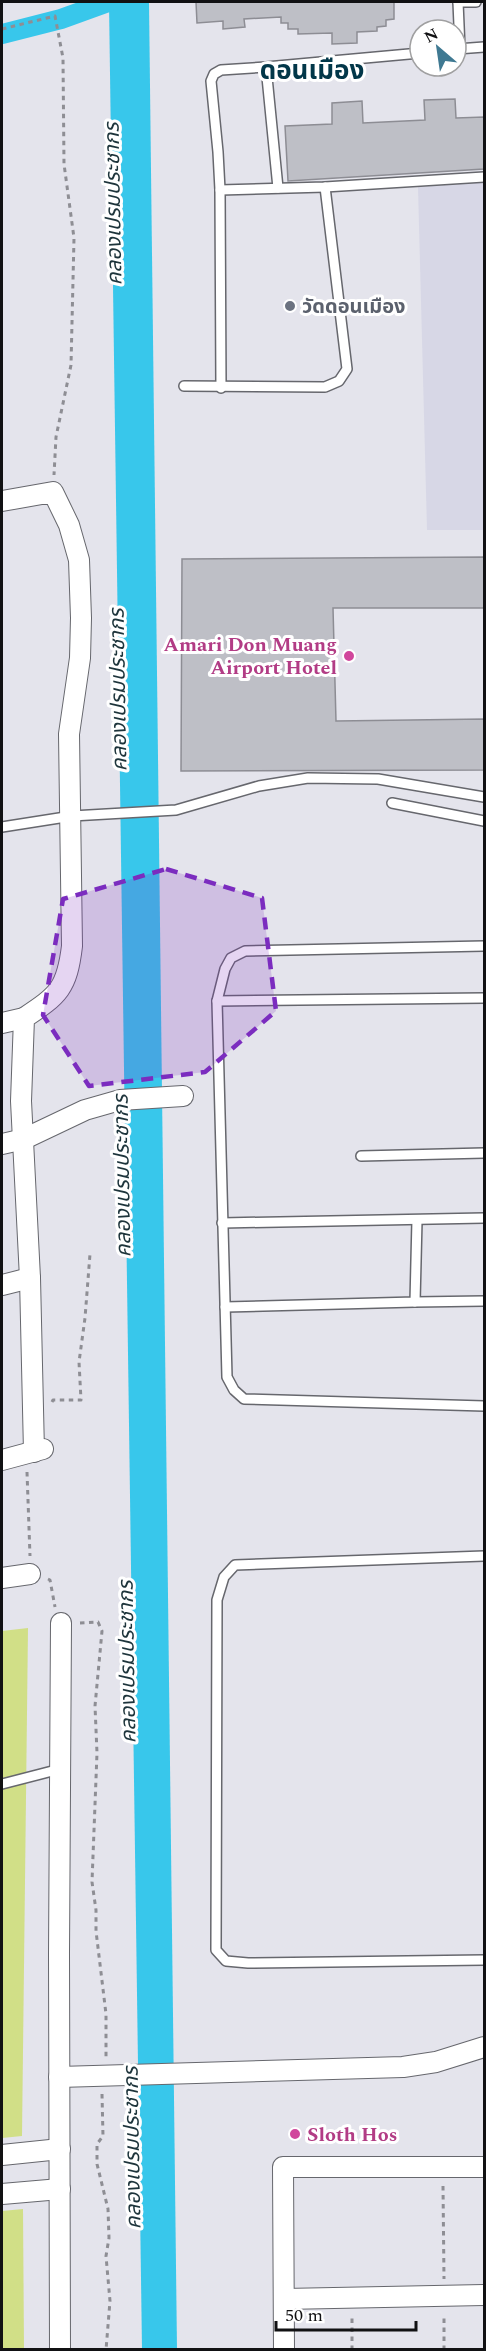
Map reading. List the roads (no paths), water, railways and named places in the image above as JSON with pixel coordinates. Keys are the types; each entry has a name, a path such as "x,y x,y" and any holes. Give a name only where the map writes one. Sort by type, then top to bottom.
{"street":[{"path":"2,501 53,492 69,525 79,560 81,618 80,658 69,734 72,816 72,946 69,972 61,989 45,1005 24,1018 2,1023"},
{"path":"2,1460 39,1450 21,1101 24,1018"},
{"path":"2,1144 24,1138 85,1110 120,1100 174,1096"},
{"path":"2,1285 30,1278"},
{"path":"2,1578 30,1574"},
{"path":"60,2349 62,1623"},
{"path":"59,2077 403,2067 436,2062 484,2047"},
{"path":"2,2155 60,2149"},
{"path":"285,2349 283,2168 484,2166"},
{"path":"2,2194 60,2189"},
{"path":"284,2300 484,2295"}],"lane":[{"path":"458,18 458,2 476,2"},
{"path":"468,48 484,47"},
{"path":"221,388 220,190 219,152 211,81 214,74 221,70 408,54"},
{"path":"266,67 278,188"},
{"path":"220,190 325,187 484,177"},
{"path":"184,386 325,387 339,381 347,369 325,187"},
{"path":"2,827 72,816 176,810 259,786 308,778 378,779 484,797"},
{"path":"392,803 484,821"},
{"path":"484,946 245,951 231,958 225,969 217,1001 227,1377 234,1390 244,1399 484,1406"},
{"path":"217,1001 484,998"},
{"path":"361,1156 484,1153"},
{"path":"222,1223 484,1218"},
{"path":"415,1302 417,1220"},
{"path":"225,1307 484,1301"},
{"path":"484,1556 235,1565 224,1577 217,1600 216,1903 216,1950 226,1961 248,1963 484,1960"},
{"path":"2,1784 60,1769"}],"water":[{"name":"คลองเปรมประชากร","path":"109,2 149,2 177,2350 142,2349"}],"waterway":[{"path":"2,34 61,19 108,2"}],"place":[{"name":"วัดดอนเมือง","path":"290,306"},
{"name":"Amari Don Muang Airport Hotel","path":"349,656"},
{"name":"Sloth Hos","path":"295,2134"}],"district":[{"name":"ดอนเมือง","path":"312,70"}]}
